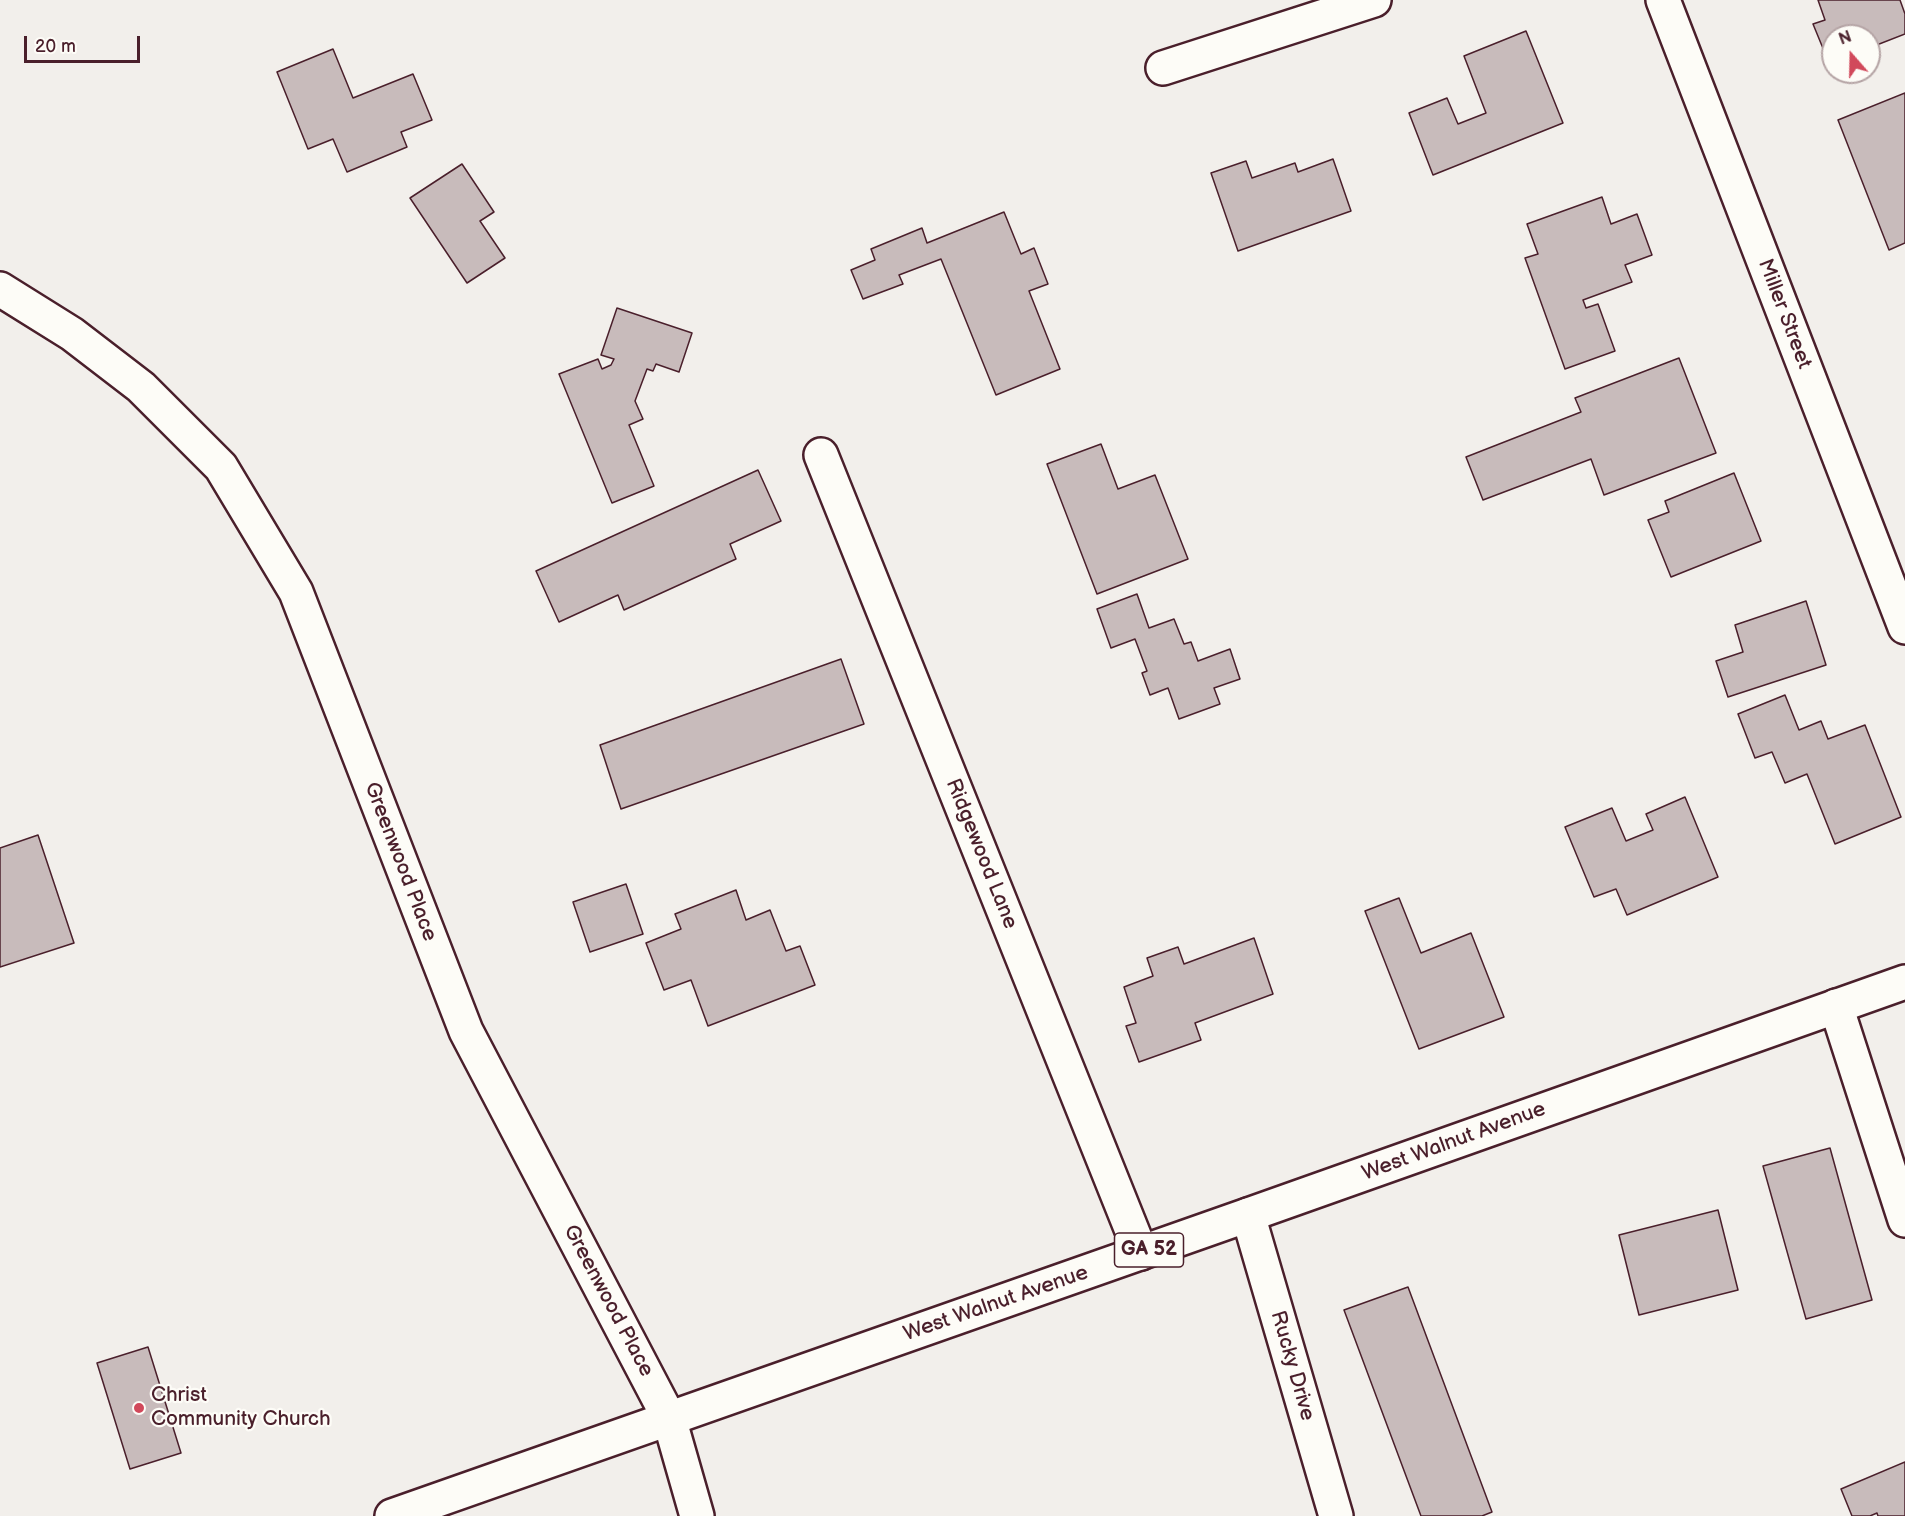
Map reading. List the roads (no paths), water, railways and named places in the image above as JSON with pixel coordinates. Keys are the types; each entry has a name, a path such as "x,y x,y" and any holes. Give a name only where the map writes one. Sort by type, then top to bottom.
{"street":[{"path":"1163,68 1374,0"},
{"name":"Miller Street","path":"1663,0 1905,627"},
{"name":"Greenwood Place","path":"0,289 72,334 141,387 221,467 296,592 466,1031 669,1418 697,1516"},
{"name":"Ridgewood Lane","path":"821,455 1142,1253"},
{"name":"West Walnut Avenue","path":"392,1516 1905,982"},
{"path":"1836,1006 1905,1220"},
{"name":"Rucky Drive","path":"1248,1215 1336,1516"}],"place":[{"name":"Christ Community Church","path":"139,1408"}]}
